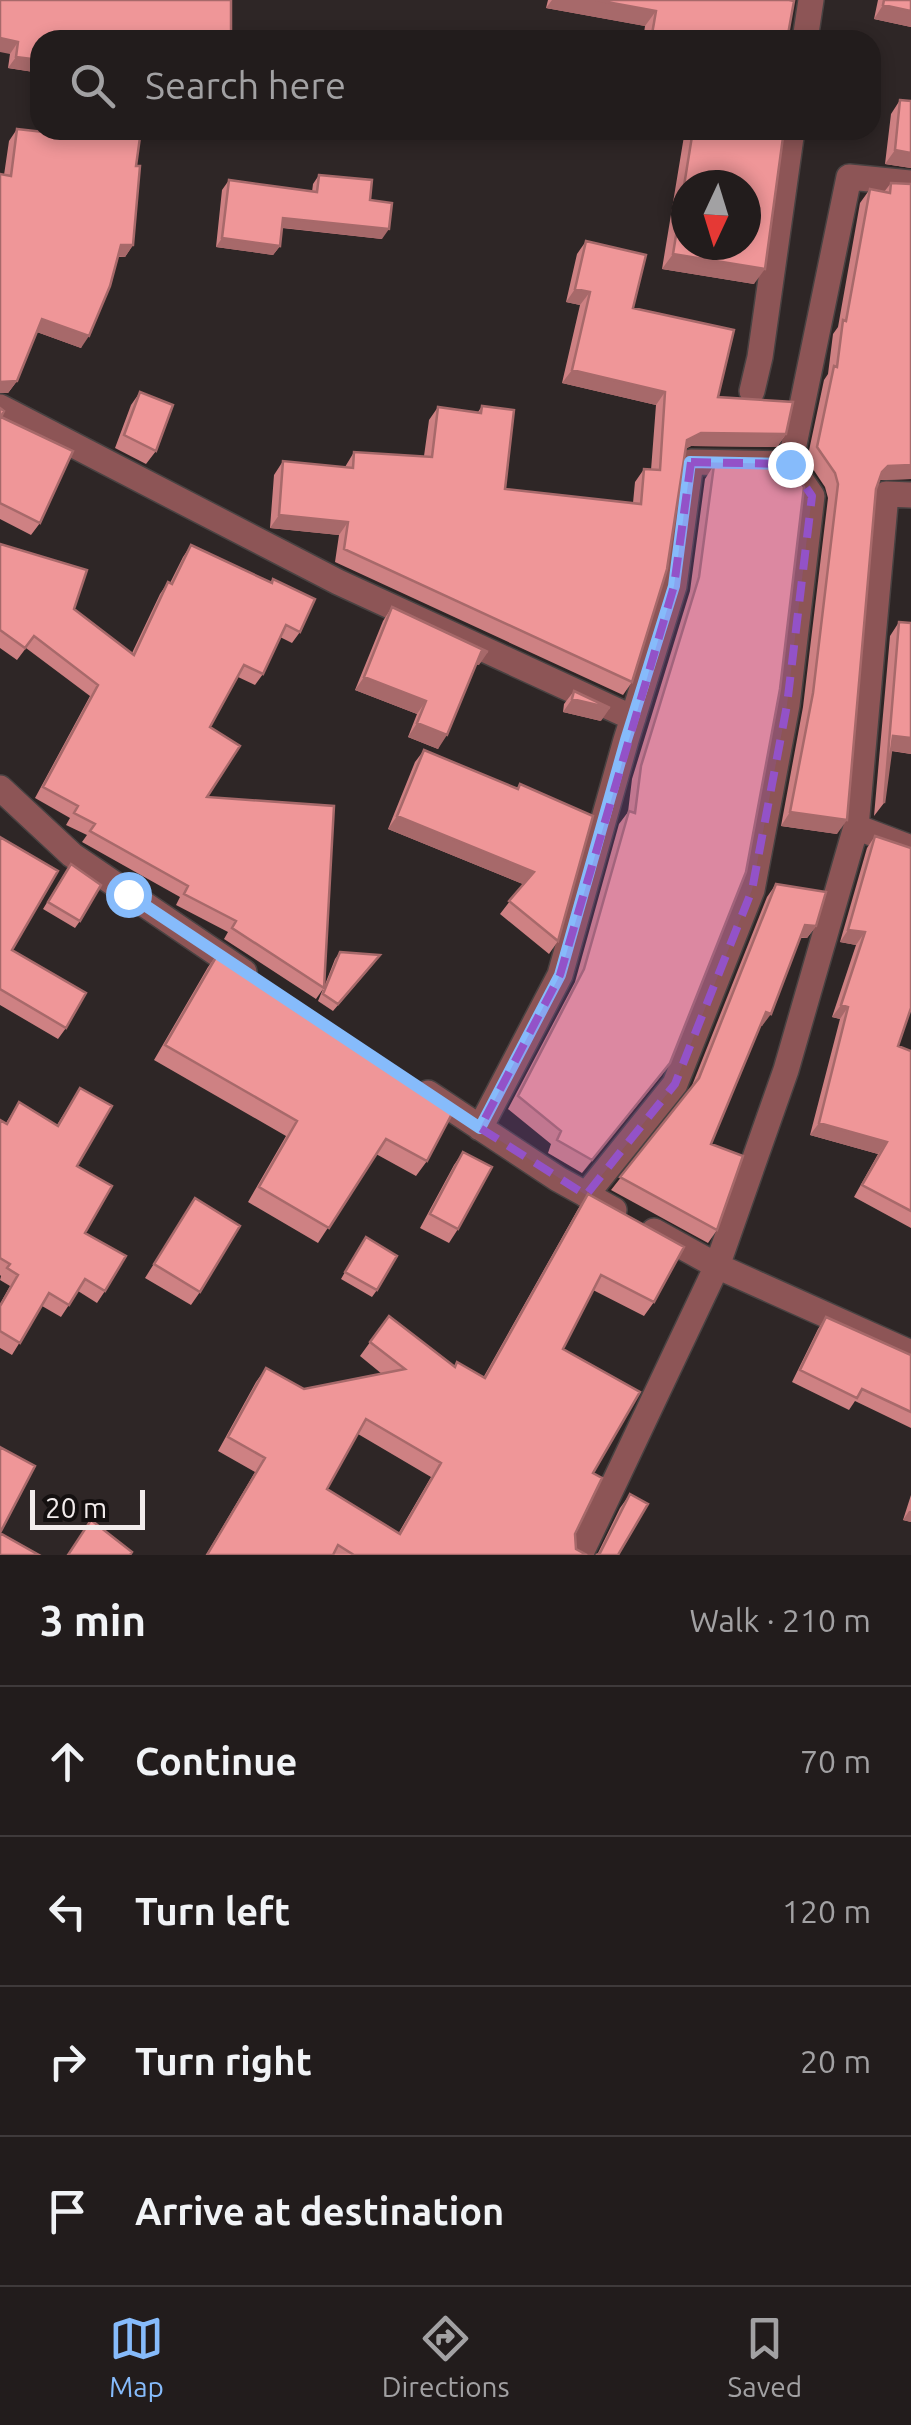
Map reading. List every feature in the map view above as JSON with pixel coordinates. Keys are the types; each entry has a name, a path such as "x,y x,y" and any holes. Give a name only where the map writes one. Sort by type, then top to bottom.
{"street":[{"path":"806,30 811,0"},
{"path":"752,391 791,140"},
{"path":"586,1195 675,1084 752,890 787,705 812,496 790,464 850,177 911,183"},
{"path":"0,408 338,582 633,718"},
{"path":"480,1128 560,975 674,586 690,462 790,464"},
{"path":"580,1555 718,1266 786,1070 856,828 886,494 911,495"},
{"path":"0,788 72,854 272,990"},
{"path":"856,828 911,848"},
{"path":"400,1074 586,1195 718,1266 911,1353"}],"highlighted area":[{"path":"691,462 790,464 812,496 787,705 752,890 675,1084 586,1195 480,1128 560,975 674,586"}],"building":[{"path":"0,0 231,0 231,30 30,30 30,59 16,57 18,42 0,38"},
{"path":"596,0 794,1 789,30 653,30 656,11"},
{"path":"884,0 911,0 911,11 883,5"},
{"path":"900,100 911,101 911,153 895,150"},
{"path":"17,129 30,130 30,140 140,140 133,245 121,245 110,286 89,336 42,319 17,381 0,382 0,174 11,176"},
{"path":"691,140 783,140 765,269 710,260 761,260 761,170 687,170"},
{"path":"319,175 372,180 370,200 392,203 389,229 283,218 280,246 222,238 229,180 317,192"},
{"path":"891,183 911,184 911,465 888,466 876,489 847,820 790,812 813,693 838,484 817,447 834,366 837,367 870,189 890,193"},
{"path":"586,241 646,255 633,308 734,330 718,397 793,402 786,434 701,433 687,440 667,569 632,682 344,549 348,522 279,515 283,461 353,468 354,452 432,457 438,407 481,413 482,406 514,410 505,489 641,504 644,469 660,470 665,392 572,370 590,292 575,289"},
{"path":"140,392 173,405 156,451 124,435"},
{"path":"0,408 4,411 1,417 73,451 40,523 0,503"},
{"path":"714,465 790,467 804,487 780,689 746,872 670,1063 592,1160 557,1140 561,1131 518,1096 584,969 629,811 635,813 641,766 699,577"},
{"path":"0,544 87,570 74,609 134,655 168,582 172,584 191,545 315,599 300,632 286,625 263,674 244,665 210,727 240,746 207,797 334,806 324,988 232,928 236,921 184,894 188,886 90,831 95,824 74,813 78,806 43,787 98,685 34,636 25,648 0,630"},
{"path":"392,607 488,652 482,650 447,735 417,723 426,701 364,677"},
{"path":"899,622 911,623 911,738 893,736 884,803"},
{"path":"574,691 610,708 572,699"},
{"path":"424,750 518,789 520,784 593,816 558,941 509,901 534,872 397,816"},
{"path":"875,836 911,848 911,1008 898,1046 911,1051 911,1211 862,1185 887,1142 819,1123 848,1007 841,1005 865,932 848,930"},
{"path":"0,837 58,871 12,950 86,993 66,1028 0,989"},
{"path":"71,864 101,885 80,921 48,902"},
{"path":"776,884 826,892 816,926 805,925 771,1014 766,1012 711,1144 743,1156 717,1230 620,1177 699,1078"},
{"path":"219,952 455,1108 427,1161 386,1139 329,1228 259,1187 297,1121 165,1045"},
{"path":"340,952 380,955 338,1004 323,994"},
{"path":"80,1088 112,1106 77,1166 112,1186 85,1233 126,1256 105,1291 85,1279 69,1305 49,1293 20,1343 0,1331 0,1306 18,1275 0,1258 0,1120 7,1124 19,1102 58,1126"},
{"path":"463,1152 492,1167 458,1229 430,1214"},
{"path":"588,1194 684,1247 654,1302 601,1275 563,1349 640,1392 593,1473 602,1478 575,1534 576,1549 587,1555 354,1555 338,1545 333,1555 207,1555 265,1458 228,1437 266,1368 304,1389 405,1369 370,1342 389,1316 455,1367 457,1362 485,1378","holes":["366,1419 441,1463 400,1534 327,1489"]},
{"path":"195,1198 240,1226 200,1292 154,1264"},
{"path":"366,1237 397,1256 377,1290 345,1272"},
{"path":"826,1317 911,1355 911,1412 862,1389 857,1398 800,1370"},
{"path":"0,1447 35,1466 0,1533"},
{"path":"630,1494 648,1504 618,1555 596,1555 600,1553"},
{"path":"91,1520 132,1552 130,1555 68,1555"},
{"path":"0,1533 39,1555 0,1555"}],"route":[{"path":"128,894 480,1128 560,975 674,586 690,462 790,464"}]}
